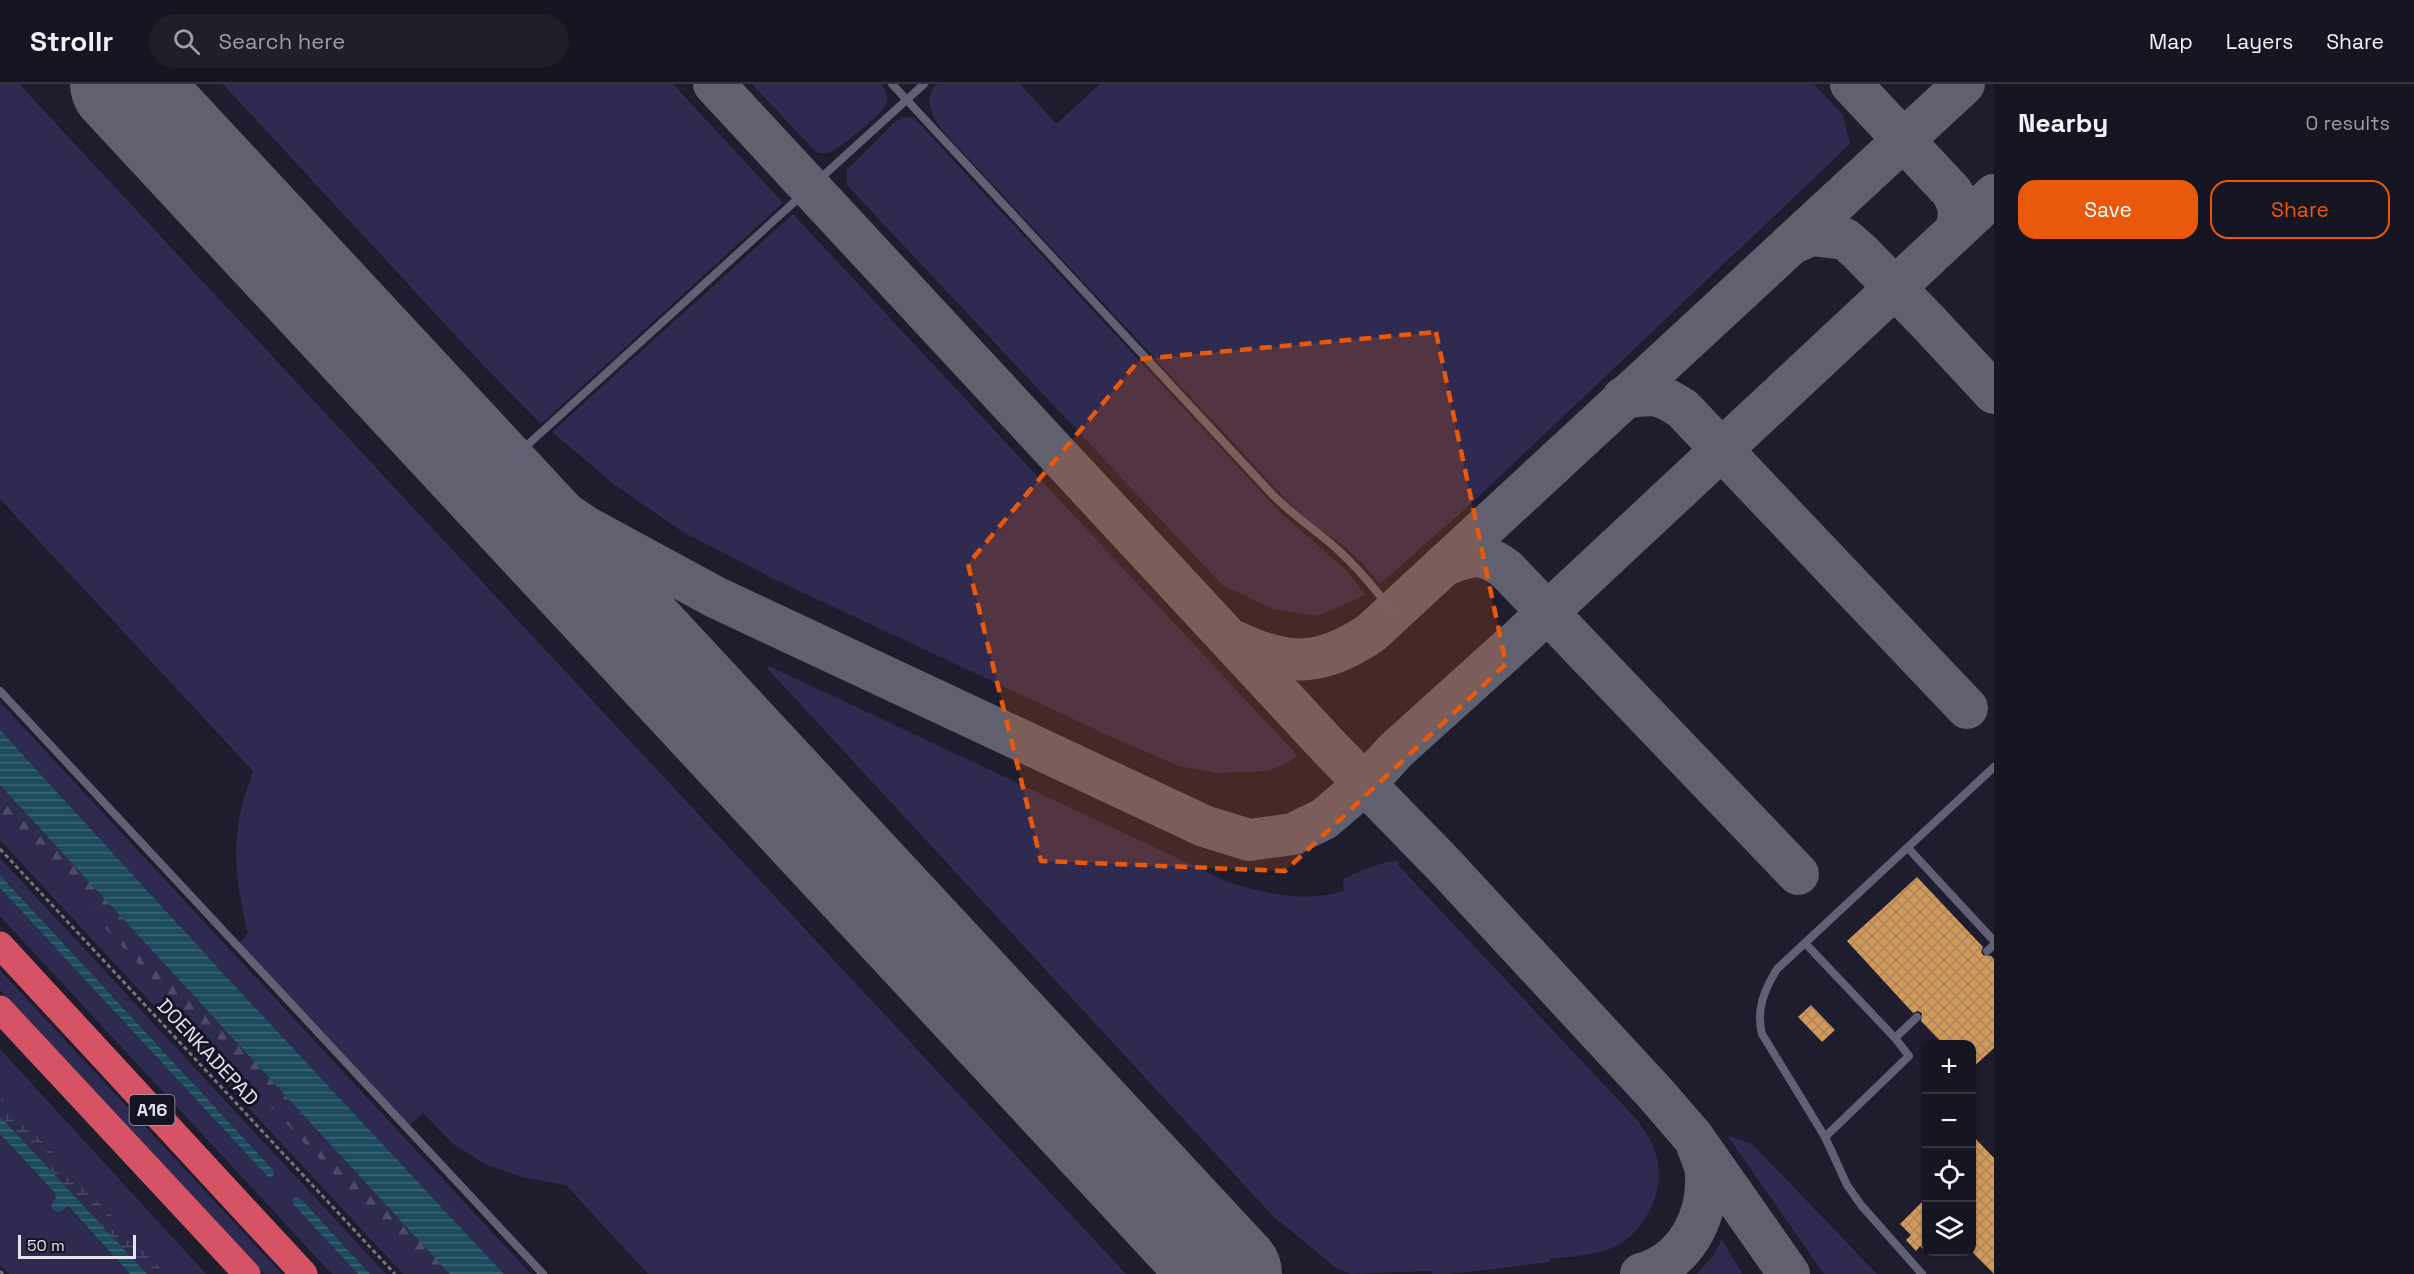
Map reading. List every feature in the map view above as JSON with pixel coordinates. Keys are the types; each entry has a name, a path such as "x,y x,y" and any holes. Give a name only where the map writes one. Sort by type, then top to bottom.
{"highway":[{"name":"A16","path":"0,945 304,1274"},
{"name":"A16","path":"0,1009 247,1274"}],"lane":[{"path":"892,84 1271,493 1290,513 1337,549 1364,576 1393,612"},
{"path":"501,469 924,84"},
{"path":"0,691 543,1274"},
{"path":"1922,1274 1861,1205 1847,1185 1825,1137 1772,1052 1759,1020 1761,1002 1768,983 1777,969 1994,767"},
{"path":"1908,848 1994,943 1987,951"},
{"path":"1805,944 1895,1038 1909,1056 1841,1119 1825,1137"},
{"path":"1895,1038 1917,1017"}],"path":[{"name":"DOENKADEPAD","path":"0,849 395,1274"}],"highlighted area":[{"path":"1436,332 1506,664 1285,871 1041,861 968,564 1140,359"}],"green space":[{"path":"0,84 19,84 1126,1274 648,1274 566,1185 521,1177 485,1164 453,1144 423,1113 408,1127 239,944 248,933 238,877 237,835 241,808 253,771 0,499"},
{"path":"223,84 673,84 783,203 541,424 483,365"},
{"path":"752,84 881,84 886,91 887,100 882,111 853,136 832,151 821,153 816,152"},
{"path":"937,84 1020,84 1056,124 1100,84 1814,84 1843,115 1850,144 1476,499 1380,584 1350,551 1296,510 942,130 930,107 930,95"},
{"path":"904,117 914,118 1277,509 1347,571 1365,595 1318,616 1273,609 1222,585 847,185 847,170 897,120"},
{"path":"793,214 1297,755 1289,762 1268,771 1217,773 1179,766 1118,740 774,579 683,532 615,485 552,432"},
{"path":"769,666 1228,882 1271,893 1302,897 1317,896 1344,890 1343,879 1363,870 1387,862 1399,862 1398,865 1638,1121 1654,1148 1659,1170 1656,1195 1645,1219 1628,1238 1610,1249 1585,1255 1550,1259 1551,1262 1450,1274 1432,1274 1431,1271 1350,1274 1335,1267 1273,1216 767,668"},
{"path":"0,702 531,1274 504,1274 222,972 0,730"},
{"path":"0,785 450,1274 426,1274 0,815"},
{"path":"0,815 426,1274 403,1274 0,840"},
{"path":"0,858 386,1274 370,1274 302,1200 292,1200 358,1274 332,1274 0,916 0,888 268,1177 272,1178 275,1172 0,875"},
{"path":"0,970 282,1274 264,1274 0,990"},
{"path":"0,1049 206,1274 166,1274 0,1096"},
{"path":"0,1096 166,1274 147,1274 0,1116"},
{"path":"0,1134 56,1194 55,1200 67,1206 130,1274 9,1274 0,1265"},
{"path":"1727,1135 1752,1144 1877,1274 1824,1274"},
{"path":"1722,1239 1742,1274 1697,1274 1713,1256"}],"water":[{"path":"0,730 504,1274 450,1274 445,1269 0,785"},
{"path":"0,875 275,1172 272,1178 268,1177 0,888"},
{"path":"0,1116 147,1274 130,1274 68,1206 60,1212 54,1211 51,1206 56,1194 0,1134"},
{"path":"296,1197 302,1200 370,1274 358,1274 294,1205 292,1200"}],"building":[{"path":"1917,877 1983,947 1981,952 1983,955 1994,959 1994,1048 1976,1064 1976,1040 1939,1040 1921,1021 1922,1013 1918,1011 1913,1013 1847,941"},
{"path":"1811,1005 1835,1030 1822,1042 1798,1017"},
{"path":"1976,1139 1994,1158 1994,1274 1976,1256"},
{"path":"1922,1202 1922,1248 1920,1246 1916,1251 1906,1240 1911,1235 1900,1224"}],"taxiway":[{"path":"714,84 1329,747 1444,865 1655,1093 1693,1137 1789,1274"},
{"path":"1851,84 1952,192 1958,211 1956,230"},
{"path":"1236,642 1273,656 1305,659 1337,652 1371,633 1964,84"},
{"path":"418,401 464,445 586,527 715,597 1204,826 1249,840 1293,834 1324,819 1365,784 1396,750 1519,639 1994,195"},
{"path":"1791,244 1811,235 1845,239 1930,324 1994,393"},
{"path":"1623,398 1641,395 1661,397 1683,409 1967,708"},
{"path":"1444,565 1477,556 1491,559 1507,570 1798,874"},
{"path":"1641,1274 1670,1260 1691,1236 1698,1222 1706,1191 1706,1175 1698,1148"},
{"path":"1184,1226 1246,1274"}],"runway":[{"path":"123,84 1229,1274"}]}
